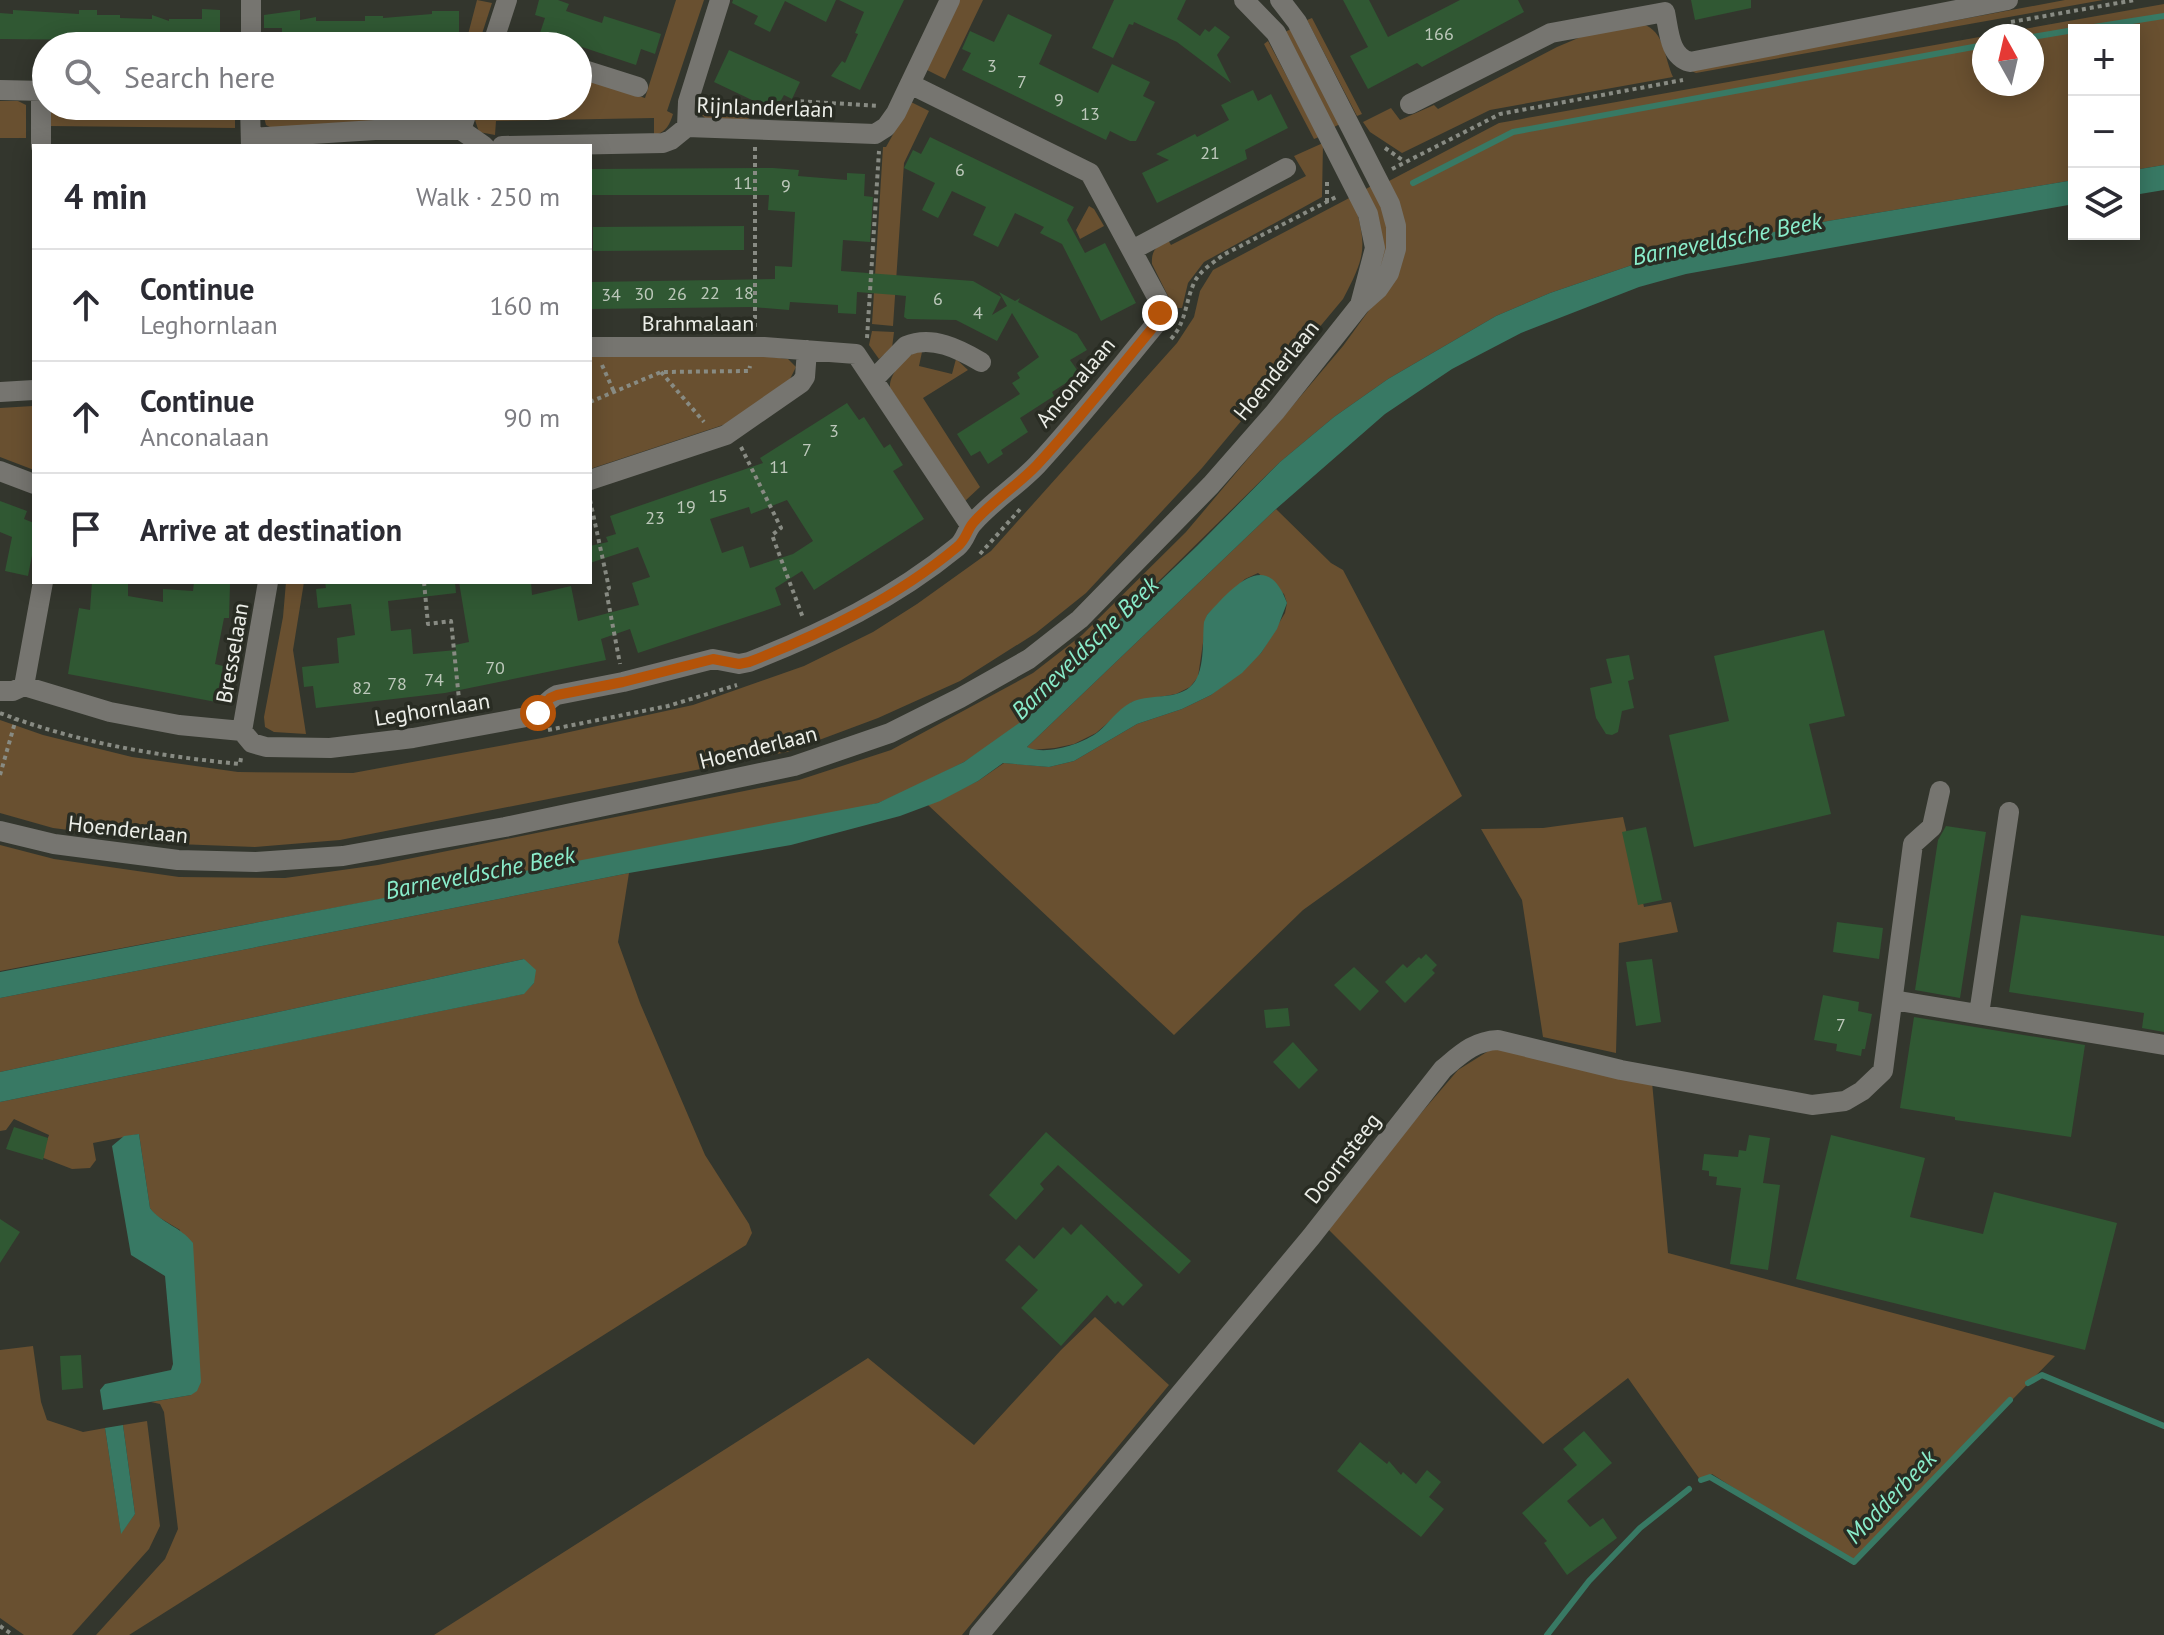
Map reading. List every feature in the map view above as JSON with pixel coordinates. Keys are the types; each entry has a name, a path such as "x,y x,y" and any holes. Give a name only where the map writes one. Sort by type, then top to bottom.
{"street":[{"path":"251,0 251,32"},
{"path":"500,32 507,0"},
{"path":"687,127 688,102 720,0"},
{"path":"881,132 896,113 950,0"},
{"name":"Hoenderlaan","path":"0,831 54,844 178,860 256,862 343,856 505,827 794,766 890,733 1029,659 1080,619 1211,485 1389,273 1396,249 1396,226 1390,204 1297,22 1280,0"},
{"path":"1410,104 1551,33 1664,6 1673,50 1680,60 1690,62 2008,0"},
{"name":"Hoenderlaan","path":"1249,2 1276,33 1368,214 1375,248 1360,305"},
{"path":"592,72 638,87"},
{"name":"Anconalaan","path":"910,84 1090,173 1134,249 1158,299 1160,313 1155,325 1036,466 970,525"},
{"path":"0,90 32,91"},
{"path":"41,144 42,120"},
{"path":"250,120 251,142 375,130 461,130 481,144"},
{"path":"461,130 464,120"},
{"name":"Rijnlanderlaan","path":"592,144 663,143 687,127 862,135 881,132"},
{"path":"1134,249 1286,168"},
{"path":"970,525 870,372 906,346 921,342 951,346 981,362"},
{"name":"Brahmalaan","path":"592,347 754,347 848,352 856,354 870,372"},
{"path":"592,479 725,434 801,383 805,377 807,350"},
{"path":"0,392 32,390"},
{"path":"0,471 32,483"},
{"name":"Leghornlaan","path":"0,691 13,691 24,686 110,712 179,725 242,731 252,743 266,747 330,748 413,738 532,716 557,695 713,659 739,664 749,662 810,638 869,607 964,541 970,525"},
{"path":"24,686 43,584"},
{"name":"Bresselaan","path":"242,731 268,584"},
{"path":"1940,791 1932,827 1913,844 1893,1000 2164,1045"},
{"path":"1979,1014 2009,812"},
{"name":"Doornsteeg","path":"979,1635 1311,1237 1443,1069 1470,1046 1498,1040 1621,1070 1812,1105 1845,1101 1862,1091 1883,1071 1893,1000"}],"path":[{"path":"2011,22 2135,0"},
{"path":"1378,176 1500,114 1683,80"},
{"path":"796,130 797,101 880,106 896,113"},
{"path":"592,401 661,372 749,371 754,347 755,128"},
{"path":"870,372 881,132"},
{"path":"1166,345 1184,321 1196,280 1207,267 1223,255 1356,187"},
{"path":"661,372 725,434 781,528 772,535 810,638"},
{"path":"971,560 1025,504"},
{"path":"592,509 609,588 606,590 623,682"},
{"path":"424,584 428,624 451,621 463,729"},
{"path":"540,732 668,706 747,682"},
{"path":"0,713 116,748 240,764 242,731"},
{"path":"0,775 16,719"},
{"path":"0,1626 13,1635"}],"shaded area":[{"path":"477,0 492,3 483,32 469,32"},
{"path":"676,0 704,0 667,111 673,114 669,125 654,135 654,118 592,119 592,81 645,98"},
{"path":"958,0 983,0 945,79 925,69"},
{"path":"2065,0 2103,0 1696,73 1689,70"},
{"path":"2164,4 2164,165 2140,169 2140,24 2068,24 2068,181 1828,221 1638,263 1550,293 1496,316 1388,379 1334,417 1280,462 1104,635 1029,716 964,762 905,792 843,812 0,971 0,845 54,859 179,877 285,878 378,865 799,780 891,750 1033,673 1082,635 1186,532 1343,346 1396,273 1389,181 1499,123 1972,38 1972,96 2044,96 2044,25"},
{"path":"1312,18 1362,114 1357,116 1307,20"},
{"path":"1643,24 1660,39 1673,77 1490,110 1402,153 1370,132 1363,122 1391,108 1400,120 1434,105 1438,109 1583,36"},
{"path":"1293,28 1342,123 1332,128 1283,33"},
{"path":"1268,41 1319,137 1314,139 1264,44"},
{"path":"698,95 750,119 707,120 698,111"},
{"path":"0,101 18,101 26,105 26,138 0,138"},
{"path":"911,102 929,111 904,163 893,326 872,324 883,147 886,147"},
{"path":"51,120 235,120 235,128 51,126"},
{"path":"265,120 449,120 272,128 266,125"},
{"path":"475,120 549,120 496,121 495,135 479,132"},
{"path":"1323,143 1322,197 1204,262 1188,283 1182,308 1174,308 1152,264 1156,249 1168,240 1171,245 1306,176 1294,156"},
{"path":"2164,165 2164,190 2140,194 2140,169"},
{"path":"2068,181 2068,205 1686,274 1639,287 1521,333 1452,369 1385,414 1276,509 1027,747 1054,749 1083,741 1098,732 1130,703 1176,694 1190,687 1199,674 1207,615 1227,594 1249,578 1259,575 1270,577 1279,586 1287,603 1277,629 1261,653 1242,673 1211,695 1182,709 1137,724 1074,761 1049,767 1003,763 978,781 940,801 900,816 791,845 629,873 0,998 0,972 878,803 964,762 1029,716 1104,635 1280,462 1334,417 1388,379 1496,316 1550,293 1638,263 1828,221"},
{"path":"1375,184 1388,223 1385,257 1376,284 1364,190"},
{"path":"1353,196 1362,249 1357,270 1343,299 1202,468 1086,593 1036,633 960,681 878,718 787,752 340,840 255,847 177,844 53,828 0,813 0,720 43,735 132,757 238,772 353,773 542,738 693,705 804,666 873,632 991,551 1177,343 1194,317 1200,291 1213,270"},
{"path":"1089,206 1104,226 1080,239 1076,230"},
{"path":"872,331 894,332 892,348 879,359 869,345"},
{"path":"915,352 922,352 919,366 952,374 956,359 968,370 923,398 980,487 965,501 890,388 895,372"},
{"path":"592,357 771,357 788,359 796,367 788,383 726,424 592,468"},
{"path":"32,406 32,469 0,457 0,408"},
{"path":"1276,509 1331,563 1343,570 1462,796 1303,910 1174,1035 928,805 978,781 1004,763 1049,767 1074,761 1137,724 1182,709 1211,695 1261,653 1285,613 1287,603 1284,594 1258,573 1245,579 1207,615 1198,677 1190,687 1176,694 1132,702 1096,733 1074,744 1031,750 1027,747"},
{"path":"286,584 304,584 293,650 306,734 274,732 265,727 264,717 283,617"},
{"path":"1623,817 1644,907 1671,902 1678,932 1619,943 1616,1053 1543,1037 1522,900 1481,829 1543,828"},
{"path":"629,873 618,942 640,1003 705,1155 749,1224 752,1233 746,1245 129,1635 96,1635 165,1559 178,1529 164,1412 160,1404 151,1402 191,1395 180,1230 155,1215 150,1208 139,1134 93,1143 96,1160 90,1168 72,1169 41,1157 49,1135 14,1119 6,1130 0,1131 0,1102 523,994 534,983 524,959 0,1072 0,998"},
{"path":"524,959 536,970 534,983 524,994 0,1102 0,1072"},
{"path":"1511,1049 1652,1082 1668,1253 2055,1356 1852,1564 1712,1474 1701,1481 1628,1378 1543,1444 1328,1229 1386,1154 1458,1070 1490,1050"},
{"path":"139,1134 150,1208 193,1243 201,1382 191,1395 103,1410 100,1390 105,1384 171,1370 173,1364 165,1276 131,1255 112,1146 124,1136"},
{"path":"1095,1317 1169,1385 962,1635 434,1635 868,1358 974,1445"},
{"path":"33,1346 41,1402 47,1420 83,1432 105,1428 121,1533 135,1514 123,1425 147,1421 160,1526 149,1549 72,1635 24,1635 0,1618 0,1350"},
{"path":"123,1425 135,1514 121,1534 105,1428"}],"building":[{"path":"539,0 558,0 569,4 566,11 602,23 604,16 661,34 655,54 641,49 636,65 592,50 592,32 540,32 545,18 535,15"},
{"path":"733,0 836,0 826,22 785,1 770,32 754,24 758,16 732,3"},
{"path":"839,0 904,0 860,90 831,76 842,61 845,63 864,12"},
{"path":"1114,0 1186,0 1177,19 1200,36 1205,29 1209,32 1215,26 1230,37 1217,55 1231,83 1177,42 1134,22 1133,25 1129,24 1113,58 1092,48"},
{"path":"1343,0 1369,0 1388,37 1460,0 1518,0 1524,12 1422,67 1417,63 1368,89 1350,56 1368,47"},
{"path":"1691,0 1751,0 1751,8 1695,20"},
{"path":"202,9 220,10 220,32 32,32 32,39 0,39 0,13 13,14 13,10 79,14 79,10 97,10 97,15 120,15 120,18 152,19 152,15 169,21 202,19"},
{"path":"300,10 300,20 316,17 316,21 365,21 365,16 383,18 432,14 432,11 459,11 459,32 282,32 282,28 264,28 264,15"},
{"path":"1008,14 1052,35 1039,64 1098,93 1112,64 1150,82 1143,96 1155,102 1136,141 1110,131 1106,140 962,70 971,53 962,49 970,31 994,42"},
{"path":"729,50 800,82 792,99 784,95 775,111 714,82"},
{"path":"1253,90 1258,101 1271,94 1288,128 1245,150 1247,159 1157,203 1142,173 1169,160 1156,154 1229,120 1221,105"},
{"path":"930,137 1074,207 1067,220 1085,253 1105,243 1136,303 1101,321 1062,244 1040,233 1044,227 1015,213 998,247 973,235 986,207 952,191 938,218 922,210 935,183 904,168 913,150 921,154"},
{"path":"773,168 799,170 798,176 847,180 847,173 865,174 864,196 873,197 870,242 843,240 841,271 973,281 1001,297 992,315 1007,306 999,292 1015,301 1020,298 1018,302 1077,334 1087,350 1070,360 1080,374 1020,418 1028,432 1001,450 1003,454 988,464 980,451 971,456 957,434 1020,394 1012,383 1020,378 1017,373 1039,357 1012,313 997,341 956,320 907,319 904,317 906,296 896,295 857,292 856,314 838,313 838,305 790,302 789,310 753,307 592,309 592,282 775,279 775,266 792,267 795,212 768,210 769,195 592,195 592,169"},
{"path":"744,226 744,250 593,251 593,227"},
{"path":"847,403 859,420 864,417 884,448 890,444 903,465 893,471 924,519 814,590 802,571 775,588 781,605 638,653 630,629 601,639 606,660 445,693 316,708 313,686 304,687 302,667 339,663 337,638 355,635 351,604 318,608 316,589 326,588 325,584 455,584 456,593 388,601 391,631 411,629 413,654 456,650 455,645 469,642 459,584 531,584 532,595 571,586 578,621 639,605 632,583 650,577 638,547 592,562 592,546 608,542 606,537 616,534 610,516 763,463 760,458","holes":["787,500 813,541 793,554 750,568 743,546 722,553 710,519 749,507 751,514"]},
{"path":"0,501 27,511 24,519 32,522 32,555 28,576 5,571 12,537 0,532"},
{"path":"92,584 128,584 128,596 163,602 163,589 193,591 194,584 230,584 229,618 224,618 215,664 223,666 216,702 68,674 79,608 90,610"},
{"path":"1824,630 1845,716 1809,724 1831,814 1694,847 1669,735 1729,721 1714,656"},
{"path":"1629,655 1634,679 1628,681 1634,708 1622,711 1618,732 1606,734 1596,718 1590,688 1612,683 1606,659"},
{"path":"1946,826 1986,832 1960,998 1915,990 1938,840"},
{"path":"1646,827 1662,900 1638,905 1622,832"},
{"path":"2021,915 2164,936 2164,1032 2142,1028 2144,1013 2009,992"},
{"path":"1837,922 1883,928 1879,959 1833,952"},
{"path":"1426,954 1437,965 1432,970 1435,973 1405,1003 1385,982 1403,964 1407,968"},
{"path":"1652,959 1661,1022 1636,1026 1626,962"},
{"path":"1354,967 1379,991 1360,1011 1334,985"},
{"path":"1823,995 1859,1002 1858,1011 1872,1014 1861,1056 1836,1051 1837,1044 1814,1040"},
{"path":"1288,1008 1290,1026 1266,1028 1264,1010"},
{"path":"1914,1017 2085,1045 2071,1137 1955,1120 1955,1117 1900,1108"},
{"path":"1293,1042 1318,1070 1299,1089 1273,1062"},
{"path":"14,1127 48,1138 43,1160 6,1149"},
{"path":"1046,1132 1191,1261 1179,1274 1058,1165 1040,1184 1044,1189 1016,1220 989,1195"},
{"path":"1749,1135 1770,1138 1763,1183 1780,1185 1768,1270 1730,1264 1741,1188 1716,1185 1717,1177 1709,1176 1709,1171 1702,1170 1704,1154 1738,1157 1739,1150 1746,1151"},
{"path":"1831,1135 1925,1158 1910,1217 1983,1234 1994,1192 2117,1223 2085,1350 1796,1279"},
{"path":"0,1219 20,1232 0,1263"},
{"path":"1081,1224 1143,1285 1123,1306 1118,1301 1115,1304 1107,1295 1061,1346 1021,1308 1038,1290 1005,1260 1019,1245 1034,1259 1063,1227 1071,1235"},
{"path":"81,1355 83,1388 62,1390 60,1356"},
{"path":"1584,1431 1612,1463 1567,1501 1590,1527 1603,1518 1617,1538 1567,1575 1544,1543 1547,1541 1522,1513 1577,1465 1563,1449"},
{"path":"1360,1442 1416,1484 1427,1470 1441,1482 1429,1497 1444,1509 1421,1537 1337,1471"}],"waterway":[{"path":"2113,24 2164,16"},
{"path":"2044,35 2068,31"},
{"path":"1413,183 1513,132 1972,47"},
{"name":"Modderbeek","path":"2028,1383 2042,1375 2164,1426"},
{"name":"Modderbeek","path":"1701,1480 1710,1477 1854,1562 2010,1400"},
{"name":"Modderbeek","path":"1547,1635 1589,1581 1640,1528 1689,1489"}],"route":[{"path":"538,713 550,698 557,695 713,659 739,664 749,662 810,638 869,607 913,579 964,541 970,525 1036,466 1155,325 1160,313"}],"water label":[{"name":"Barneveldsche Beek","path":"1727,239"},
{"name":"Barneveldsche Beek","path":"1085,648"},
{"name":"Barneveldsche Beek","path":"480,873"}]}
